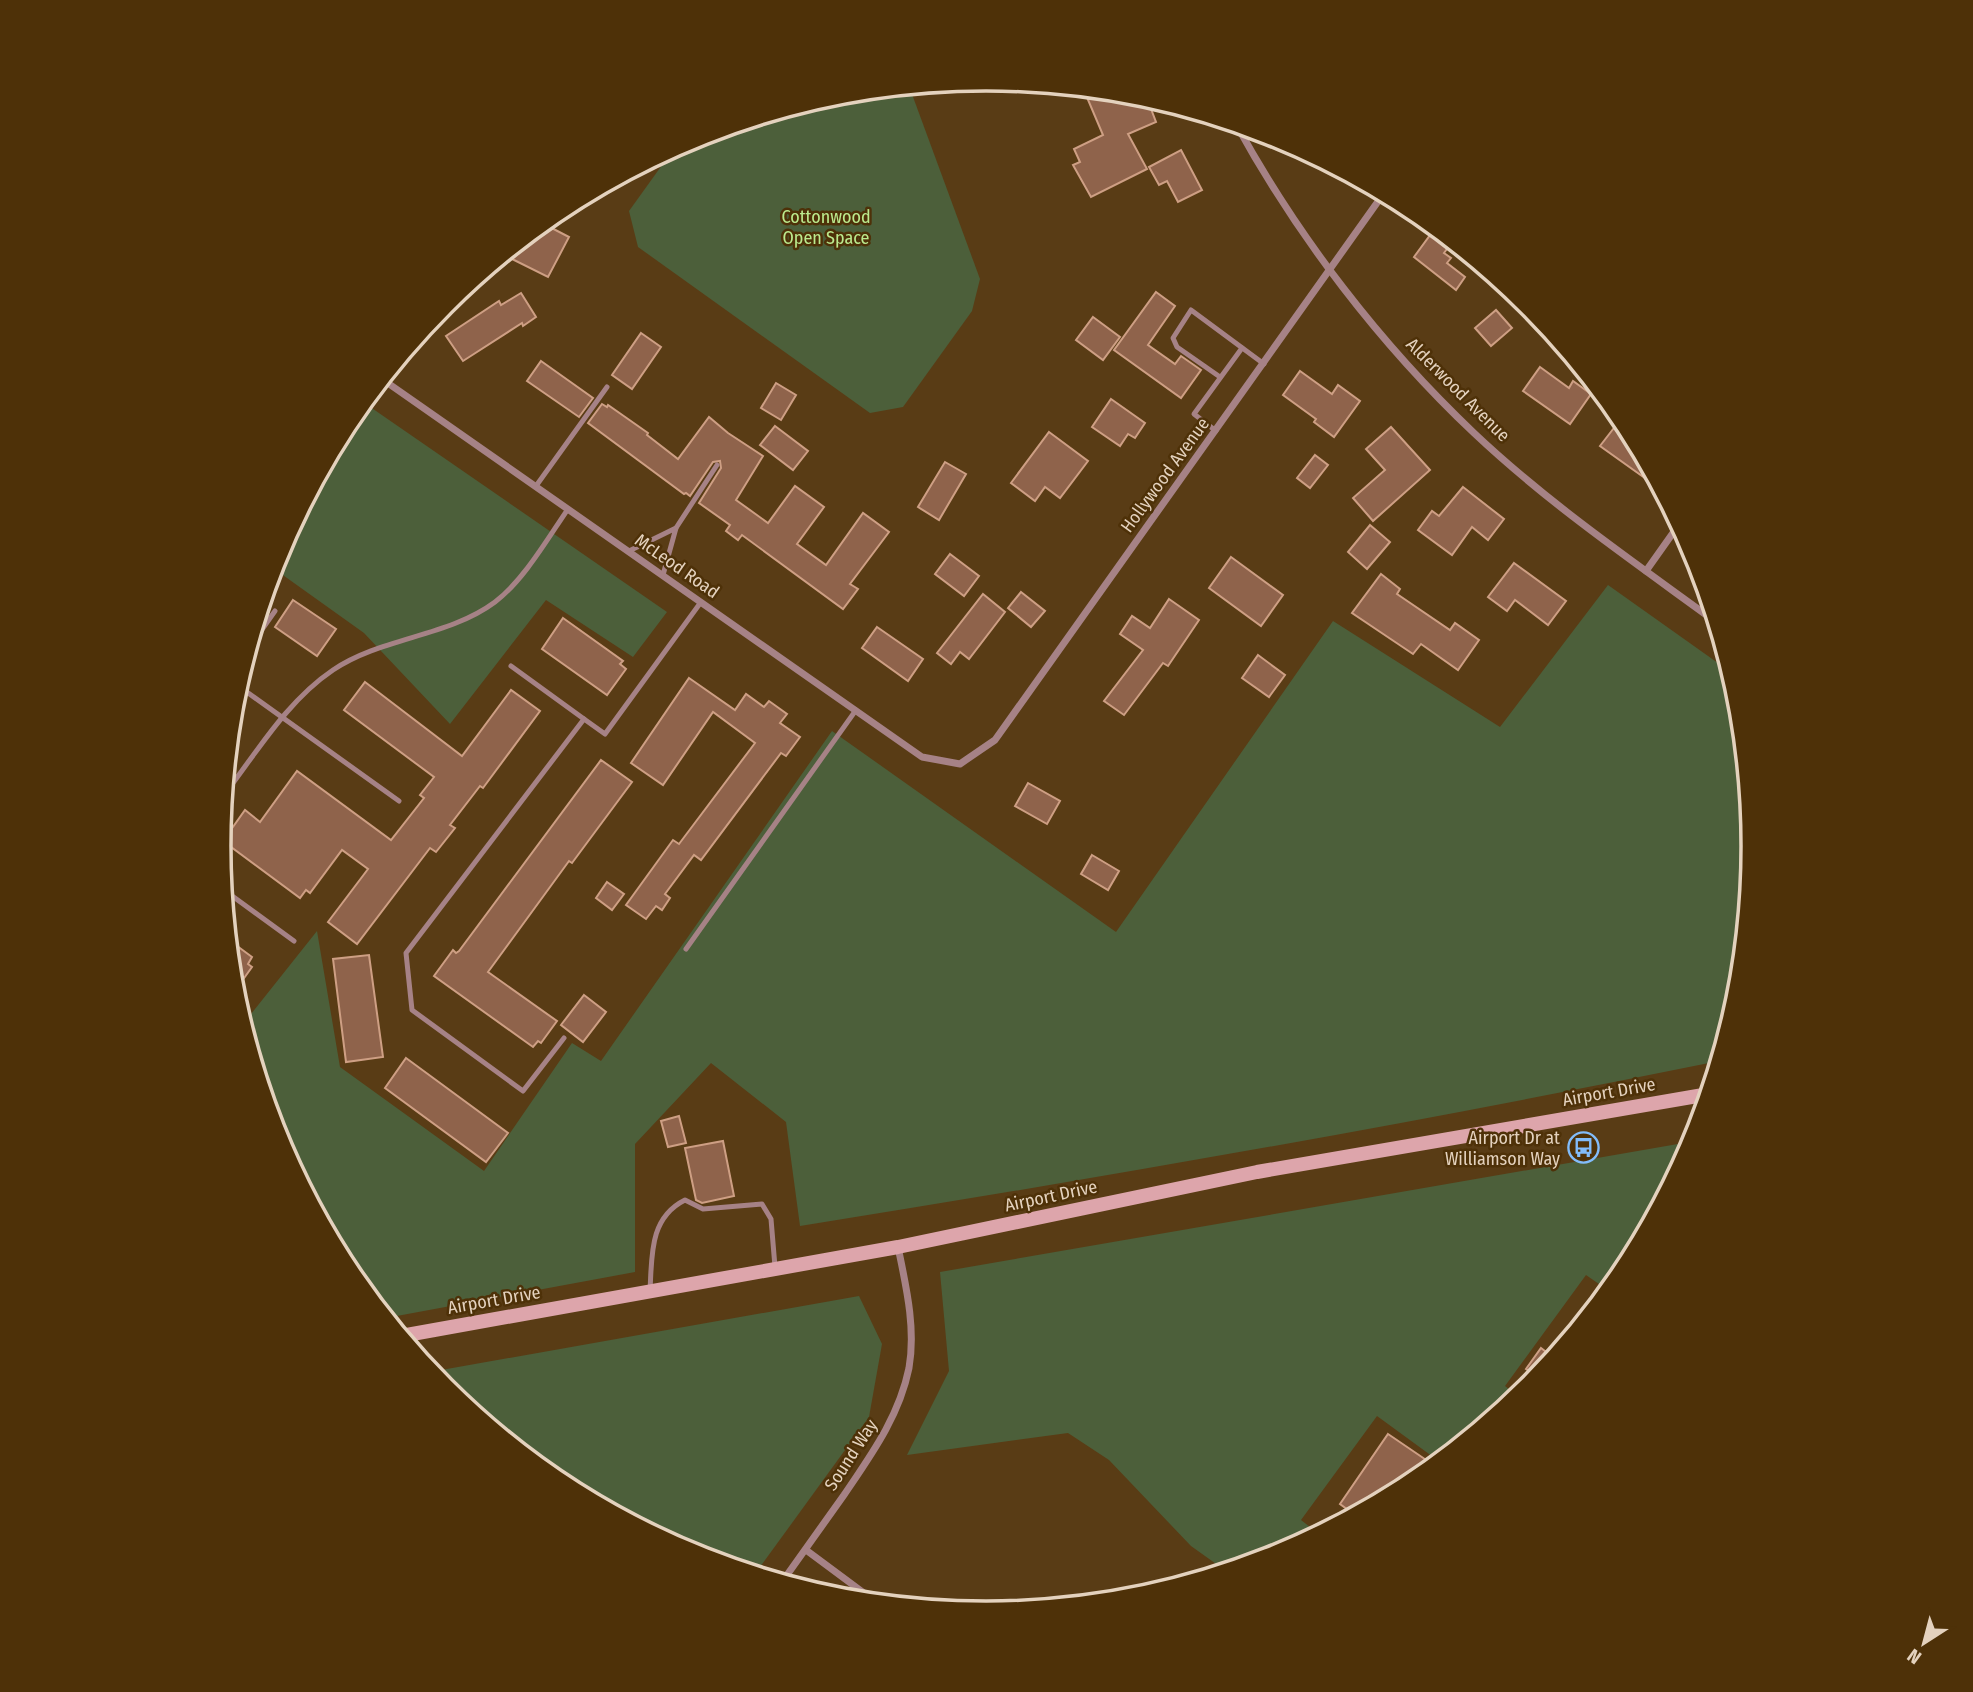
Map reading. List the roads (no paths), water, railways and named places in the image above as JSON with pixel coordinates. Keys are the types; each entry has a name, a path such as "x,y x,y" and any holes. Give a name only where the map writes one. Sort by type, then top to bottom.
{"main road":[{"name":"Airport Drive","path":"411,1334 898,1247 1257,1172 1698,1096"}],"street":[{"name":"Alderwood Avenue","path":"1244,137 1330,270 1388,341 1475,434 1540,490 1704,613"},
{"name":"Hollywood Avenue","path":"960,764 995,740 1378,201"},
{"name":"McLeod Road","path":"389,384 922,757 960,764"},
{"path":"1646,571 1673,533"},
{"name":"Sound Way","path":"788,1574 885,1435 909,1367 909,1301 898,1247"},
{"path":"806,1550 860,1590"}],"lane":[{"path":"1220,377 1177,346 1173,338 1191,310 1264,364"},
{"path":"1216,431 1194,414 1242,348"},
{"path":"536,486 607,387"},
{"path":"663,575 676,528 717,465"},
{"path":"235,781 283,717 315,684 333,670 366,651 457,622 496,601 528,567 568,509"},
{"path":"629,551 676,528"},
{"path":"511,666 606,734 701,602"},
{"path":"265,624 275,611"},
{"path":"248,692 399,801"},
{"path":"686,949 856,710"},
{"path":"564,1038 523,1091 412,1010 406,953 584,719"},
{"path":"233,897 294,941"},
{"path":"650,1291 653,1240 671,1207 685,1200 704,1209 762,1204 771,1219 775,1269"}],"place":[{"name":"Airport Dr at Williamson Way","path":"1583,1148"}],"park label":[{"name":"Cottonwood Open Space","path":"826,227"}]}
